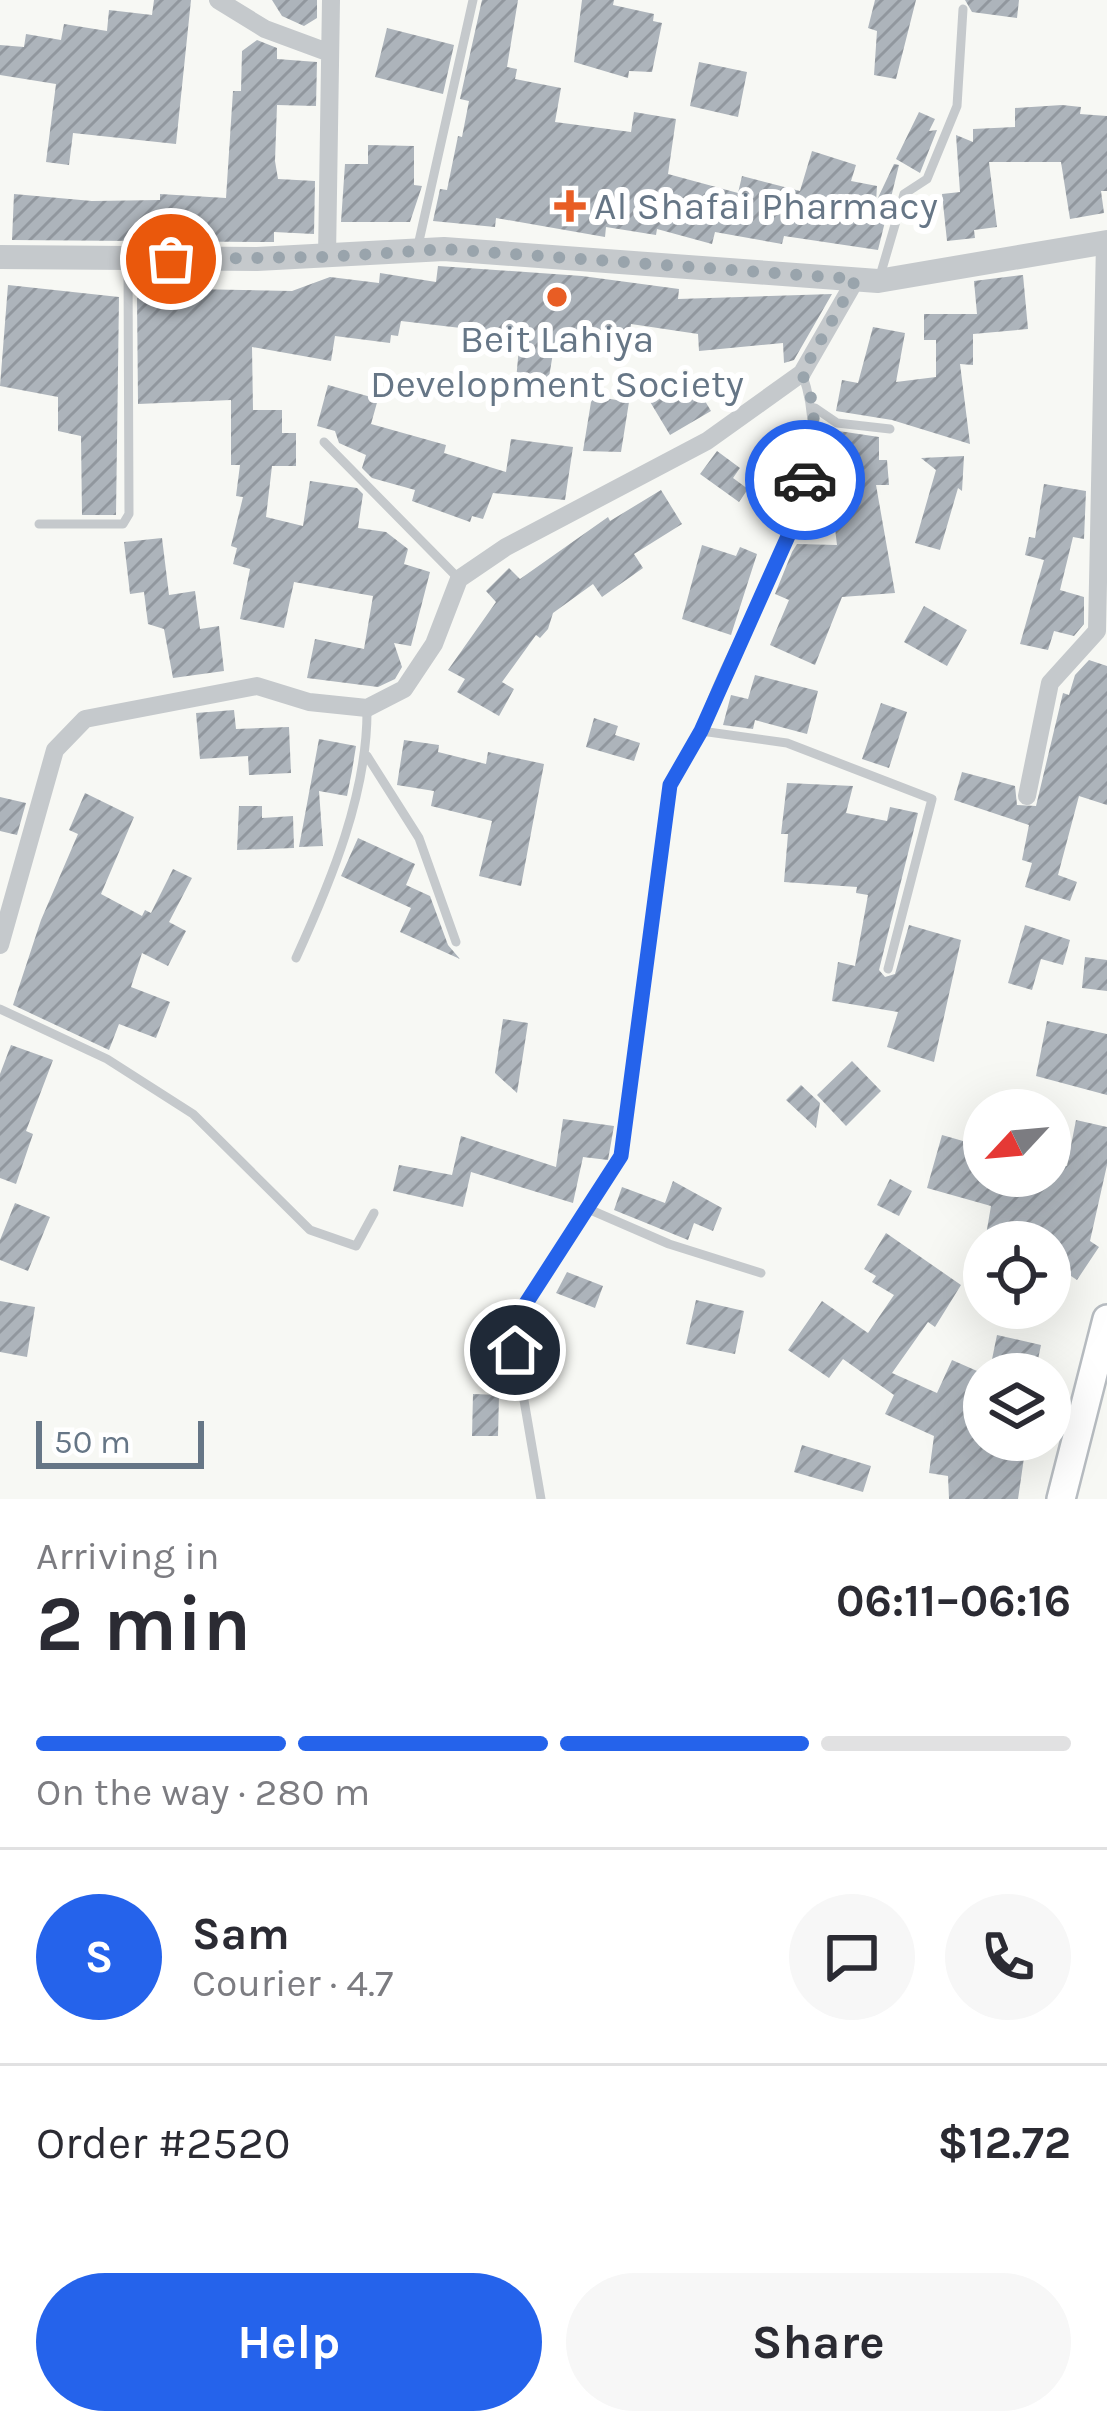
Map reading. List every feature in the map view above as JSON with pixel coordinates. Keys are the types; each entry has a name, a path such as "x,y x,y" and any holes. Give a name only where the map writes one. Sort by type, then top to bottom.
{"main road":[{"path":"1061,1499 1107,1319"}],"street":[{"path":"218,0 265,29 330,53"},
{"path":"327,257 332,0"},
{"path":"0,257 327,257 417,250 867,280 1106,242 1097,631 1050,683 1027,796"},
{"path":"0,945 55,750 85,718 257,686 309,702 367,708 404,689 434,644 456,589 506,547 707,441 802,373 867,280"}],"lane":[{"path":"417,250 473,0"},
{"path":"867,280 904,194 927,179 957,106 963,9"},
{"path":"39,524 123,524 129,514 128,258"},
{"path":"541,1499 512,1325 621,1156 670,785 701,731 801,506 815,409 802,373"},
{"path":"815,409 838,423 890,429"},
{"path":"324,442 456,589"},
{"path":"296,958 321,904 367,756 367,708"},
{"path":"701,731 787,742 932,799 888,969"},
{"path":"367,756 419,838 456,942"},
{"path":"0,1009 107,1059 193,1114 310,1230 356,1246 374,1213"},
{"path":"586,1208 669,1244 761,1273"}],"building":[{"path":"154,0 191,0 176,144 73,133 69,165 46,162 56,84 0,75 0,45 24,47 26,34 61,40 64,24 107,31 109,10 152,15"},
{"path":"272,0 317,0 317,18 304,26 282,16"},
{"path":"482,0 518,0 507,67 517,69 515,79 561,88 555,122 631,132 634,112 676,119 668,174 738,193 742,176 800,191 812,151 856,165 851,181 877,186 876,202 894,164 899,165 878,250 784,236 782,244 715,232 712,244 657,229 656,235 606,227 605,237 496,218 495,227 433,221 440,189 447,190 458,136 462,137 469,101 460,99"},
{"path":"582,0 614,0 613,5 654,14 653,21 662,23 652,72 629,71 628,78 574,62"},
{"path":"875,0 916,0 896,79 874,75 877,31 868,28"},
{"path":"965,0 1019,0 1017,18 972,12"},
{"path":"387,28 454,45 443,94 375,77"},
{"path":"257,40 277,48 277,59 317,62 316,106 277,105 275,161 278,179 315,181 314,234 274,232 274,242 12,240 14,194 92,201 160,200 160,194 226,198 233,91 241,91 242,51"},
{"path":"699,62 747,72 738,117 690,106"},
{"path":"1081,107 1080,114 1107,116 1107,191 1101,191 1104,213 1070,219 1061,162 989,162 997,227 974,230 975,238 947,241 942,194 960,192 956,135 973,142 973,129 1015,127 1015,108"},
{"path":"919,112 935,119 929,131 937,130 920,173 896,159"},
{"path":"368,145 414,146 414,185 422,186 410,222 341,222 345,164 368,164"},
{"path":"438,266 582,276 679,289 678,299 832,294 794,360 784,363 783,343 699,351 698,334 631,324 628,349 597,345 598,337 556,335 548,383 516,381 520,335 401,321 398,336 391,335 390,343 335,336 331,361 252,347 253,410 282,410 282,433 296,433 296,466 272,466 266,517 303,526 310,481 357,488 363,494 358,528 386,532 408,549 404,564 430,572 411,646 394,643 402,667 395,679 378,687 307,678 315,639 364,649 373,596 294,582 284,628 240,619 250,569 233,564 237,548 231,546 243,497 236,496 240,465 231,465 231,400 138,404 137,298 190,295 190,289 292,291 330,277 379,283 380,273 436,282"},
{"path":"1023,275 1028,329 973,334 973,365 960,364 970,444 892,420 836,411 842,380 858,383 873,327 905,333 896,382 936,377 936,340 924,340 924,314 977,314 974,281"},
{"path":"8,285 119,297 116,515 82,515 81,436 58,431 58,397 0,386"},
{"path":"687,371 711,411 670,435 646,395"},
{"path":"328,385 378,399 371,424 446,445 444,453 506,472 511,439 573,447 565,500 493,493 483,519 472,516 470,522 412,501 415,490 372,478 362,468 366,455 339,443 335,431 317,426"},
{"path":"592,396 629,402 621,452 583,451"},
{"path":"825,432 879,437 879,460 887,460 889,485 876,485 895,593 842,597 815,665 770,645 789,600 775,594 797,544 837,545 830,487 827,477 817,475 819,458 826,460"},
{"path":"717,451 740,468 733,478 748,489 739,502 700,474"},
{"path":"964,456 962,491 958,488 940,550 915,543 936,470 921,458"},
{"path":"1044,484 1086,491 1084,539 1073,537 1060,590 1084,597 1084,624 1074,636 1054,631 1048,650 1020,644 1044,560 1025,555 1029,537 1035,538"},
{"path":"661,490 682,524 634,554 643,568 602,597 593,584 553,613 548,629 540,638 536,635 502,682 514,689 499,716 457,692 465,679 448,670 496,602 486,591 509,568 520,579 608,517 610,521"},
{"path":"162,538 169,595 195,591 200,629 219,626 224,671 173,678 164,629 148,624 144,592 130,594 124,542"},
{"path":"702,545 736,556 740,547 757,554 731,635 682,619"},
{"path":"924,606 967,630 947,666 904,642"},
{"path":"1089,660 1107,666 1107,805 1079,796 1058,875 1077,882 1070,901 1025,887 1032,863 1022,860 1029,825 954,800 962,772 1015,786 1017,805 1036,806 1063,693 1069,695 1075,675"},
{"path":"755,675 818,691 807,734 755,720 753,729 723,725 731,695 748,699"},
{"path":"881,703 907,712 889,768 862,759"},
{"path":"234,710 236,729 289,727 291,773 249,775 248,756 200,759 196,713"},
{"path":"594,718 618,726 615,735 640,743 634,761 586,747"},
{"path":"319,739 356,746 352,771 347,796 319,791 323,846 299,847"},
{"path":"404,740 439,745 438,752 486,764 488,752 544,764 521,886 479,876 492,821 431,806 434,791 397,785"},
{"path":"787,783 853,786 846,813 887,821 890,807 918,813 879,970 885,977 895,974 909,925 961,940 934,1062 887,1047 898,1012 832,1001 838,962 855,966 868,895 856,893 857,887 784,882 788,834 781,834"},
{"path":"85,793 134,817 101,894 142,916 145,910 151,913 173,869 192,878 169,922 186,931 168,966 142,953 131,987 170,1002 156,1038 119,1024 109,1050 13,1005 41,920 78,834 69,830"},
{"path":"0,797 26,803 17,835 0,831"},
{"path":"239,806 262,806 262,818 293,816 294,848 237,850"},
{"path":"358,838 415,864 406,885 430,896 448,945 460,959 400,932 411,908 341,876"},
{"path":"1025,925 1070,940 1063,965 1041,959 1032,990 1008,983"},
{"path":"1085,957 1107,960 1107,991 1082,988"},
{"path":"503,1019 528,1023 517,1093 495,1073"},
{"path":"1047,1021 1107,1034 1107,1095 1036,1076"},
{"path":"11,1045 53,1060 26,1131 33,1134 16,1184 0,1178 0,1074"},
{"path":"852,1061 881,1091 846,1126 817,1095"},
{"path":"801,1085 820,1103 816,1128 786,1100"},
{"path":"563,1119 614,1126 608,1160 583,1157 573,1203 471,1172 463,1207 393,1191 399,1165 452,1175 461,1136 556,1167"},
{"path":"1076,1120 1107,1127 1107,1165 1090,1241 1099,1247 1077,1280 1071,1276 1071,1221 988,1221 991,1206 927,1188 942,1135 963,1141 963,1197 1071,1197"},
{"path":"890,1179 912,1191 899,1216 877,1205"},
{"path":"673,1181 722,1208 713,1231 694,1223 688,1240 614,1210 622,1187 665,1203"},
{"path":"15,1203 50,1217 28,1271 0,1260 0,1240"},
{"path":"886,1233 961,1285 935,1327 928,1322 892,1373 937,1393 952,1360 963,1365 963,1461 1024,1461 1018,1499 949,1499 948,1476 929,1473 934,1436 885,1414 894,1395 843,1359 829,1378 788,1350 822,1301 868,1333 894,1295 872,1282 876,1276 864,1269"},
{"path":"567,1272 603,1286 595,1308 556,1293"},
{"path":"696,1300 744,1311 735,1354 686,1344"},
{"path":"0,1301 35,1307 27,1357 0,1352"},
{"path":"997,1335 1041,1345 1039,1353 993,1353"},
{"path":"473,1394 499,1395 498,1436 472,1436"},
{"path":"802,1445 871,1466 863,1492 794,1472"}],"way so far":[{"path":"171,259 327,257 444,249 856,279 802,373 815,409 805,480"}],"place":[{"name":"Al Shafai Pharmacy","path":"570,206"},
{"name":"Beit Lahiya Development Society","path":"557,297"}],"route":[{"path":"515,1350 512,1325 621,1156 670,785 701,731 789,534 805,480"}]}
